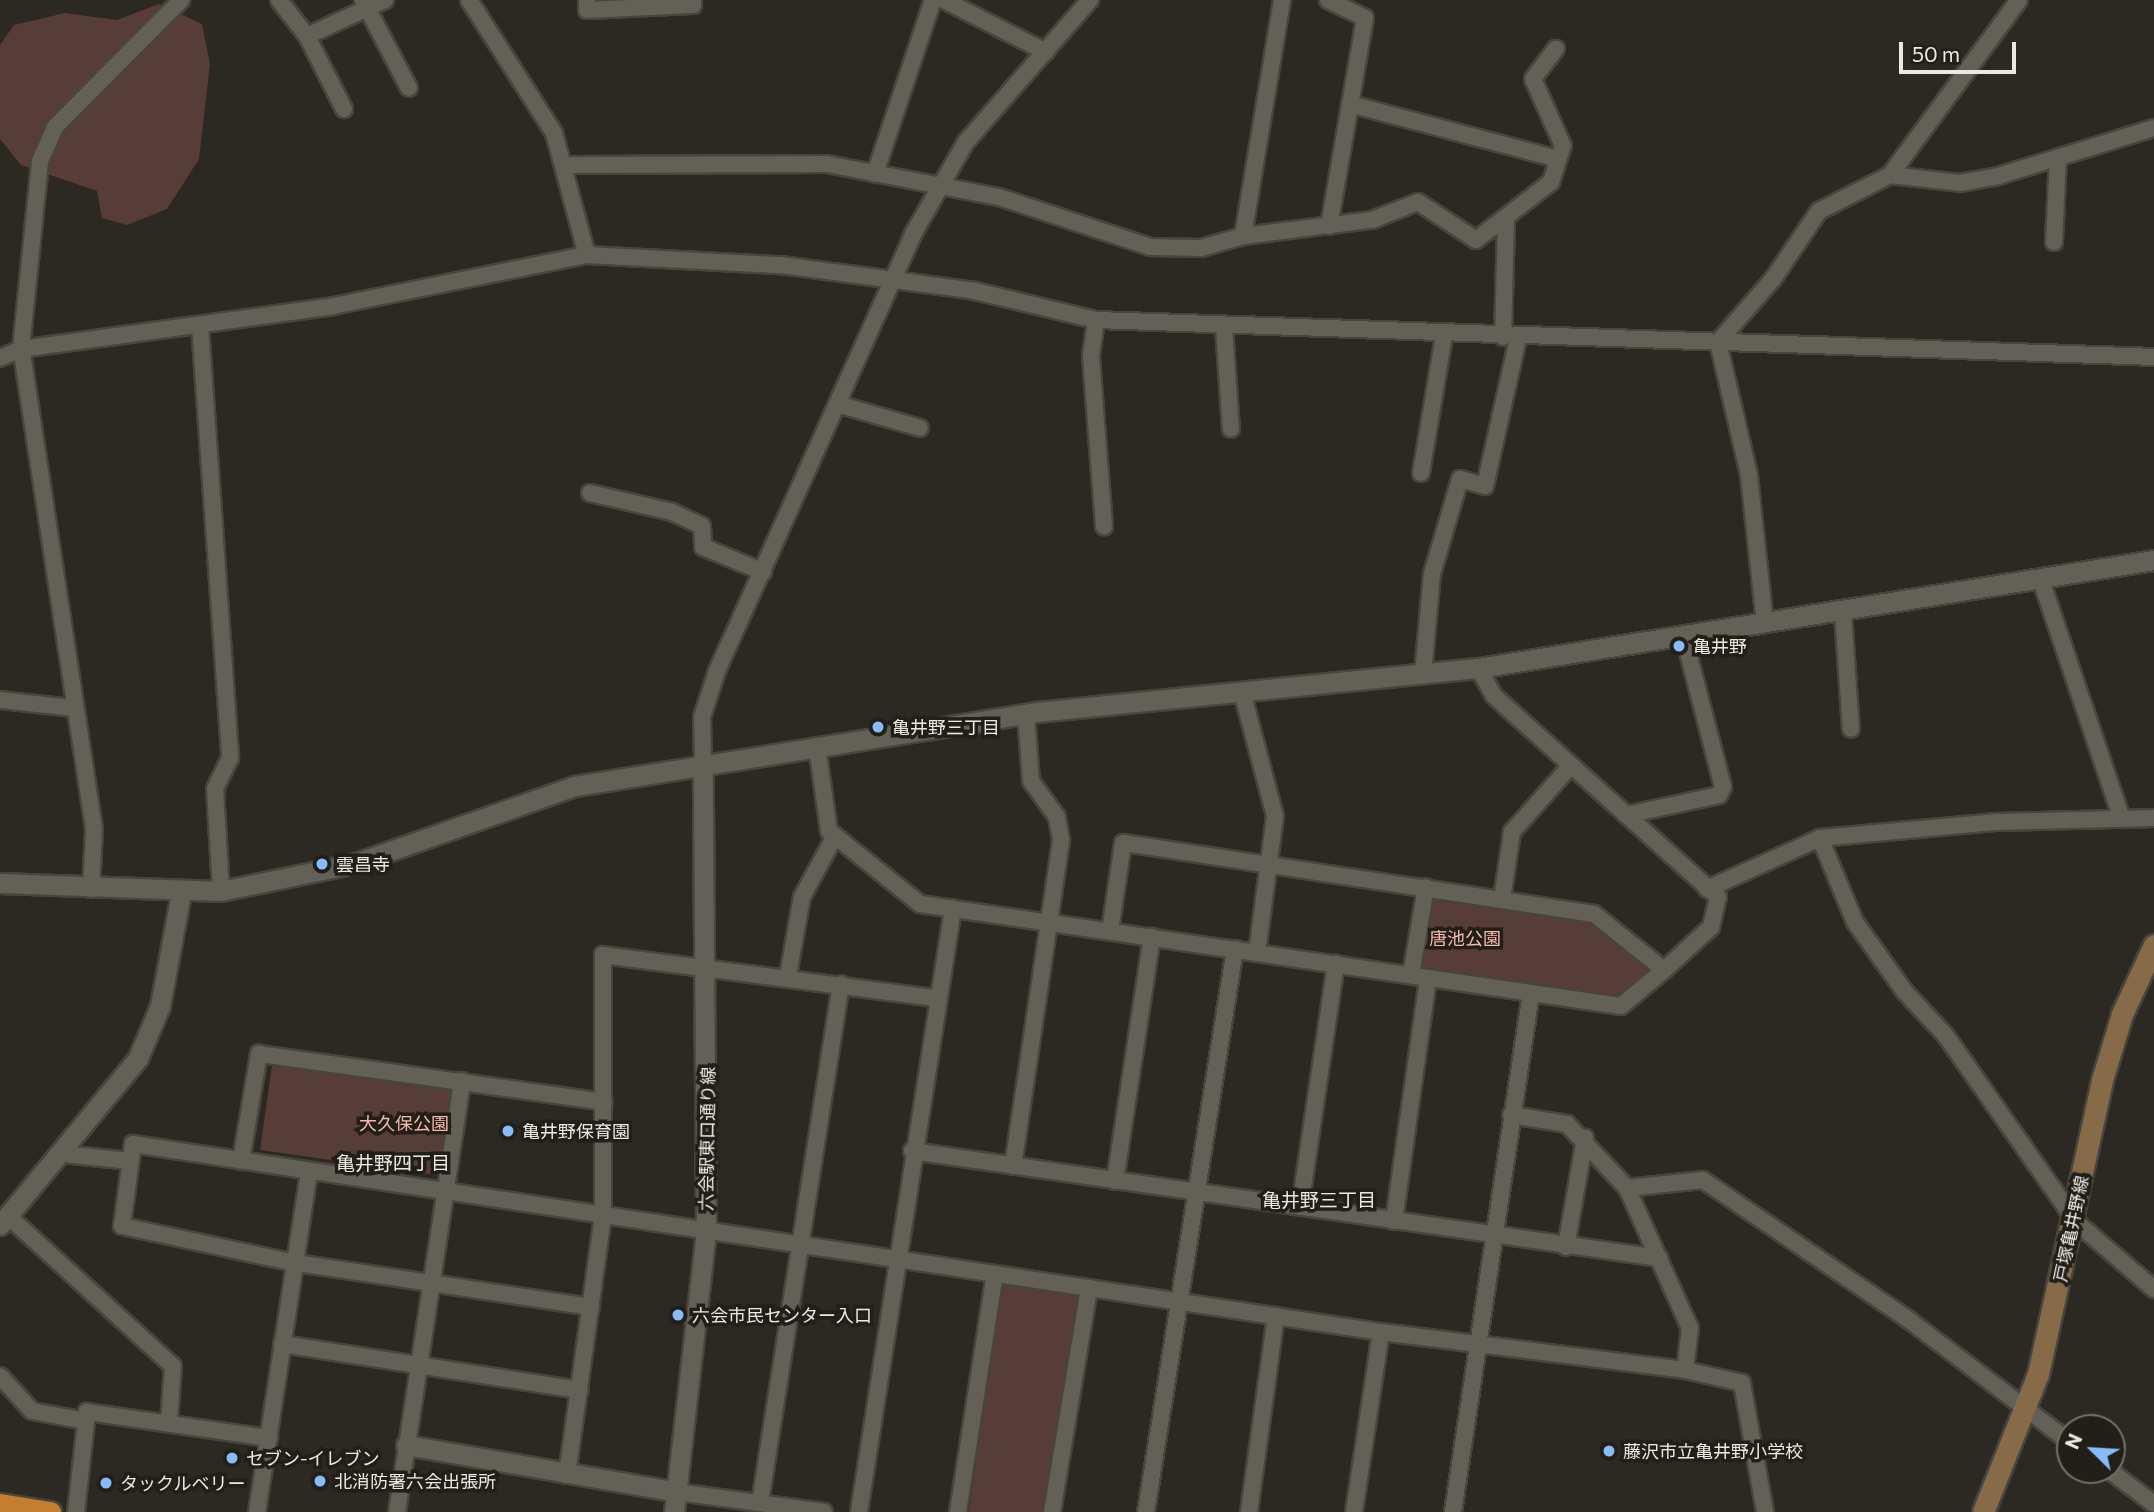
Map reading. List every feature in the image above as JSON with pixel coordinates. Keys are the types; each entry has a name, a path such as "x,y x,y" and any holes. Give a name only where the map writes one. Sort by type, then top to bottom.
{"highway":[{"path":"0,1504 36,1511"}],"main road":[{"name":"戸塚亀井野線","path":"1983,1512 2025,1407 2076,1222 2102,1080 2122,1014 2154,945"}],"street":[{"path":"91,889 94,829 73,708 21,349 40,161 55,127 181,0"},
{"path":"279,0 307,36 344,109"},
{"path":"307,36 365,4 385,0"},
{"path":"469,0 554,133 566,166 587,255"},
{"path":"587,0 587,10 693,5 693,0"},
{"path":"875,174 933,0"},
{"path":"944,0 1046,52"},
{"path":"703,764 702,717 763,572 841,405 891,283 939,185 966,142 1090,0"},
{"path":"1243,236 1282,0"},
{"path":"1328,0 1365,18 1329,226"},
{"path":"1718,342 1773,279 1819,211 1890,175 2019,0"},
{"path":"365,4 409,88"},
{"path":"566,166 827,164 999,197 1150,247 1201,248 1243,236 1372,220 1418,202 1476,240 1506,221 1551,182 1563,146 1533,79 1556,49"},
{"path":"1350,104 1558,159"},
{"path":"1890,175 1960,183 2058,158 2154,128"},
{"path":"2054,242 2058,158"},
{"path":"1423,674 1432,574 1460,479 1485,486 1511,337 1506,221"},
{"path":"0,358 21,349 360,302 587,255 781,265 891,283 975,291 1096,320 1444,335 2154,357"},
{"path":"1096,320 1091,356 1104,527"},
{"path":"200,325 230,758 215,789 221,891"},
{"path":"1224,327 1231,429"},
{"path":"1421,472 1444,335"},
{"path":"1718,342 1749,475 1765,623"},
{"path":"841,405 920,428"},
{"path":"590,493 672,512 702,526 703,547 763,572"},
{"path":"0,883 181,893 221,891 356,863 562,789 703,764 1026,713 1478,668 2042,583 2154,561"},
{"path":"2042,583 2122,819"},
{"path":"1843,613 1851,729"},
{"path":"1626,816 1719,796 1723,787 1684,637"},
{"path":"817,746 829,831 920,904 1622,1006 1711,927 1720,907 1707,889 1494,696 1478,668"},
{"path":"1242,692 1275,816 1257,953"},
{"path":"0,700 73,708"},
{"path":"1013,1166 1061,828 1031,781 1026,713"},
{"name":"六会駅東口通り線","path":"674,1512 706,1230 709,964 703,764"},
{"path":"1502,899 1512,832 1571,765"},
{"path":"1707,889 1820,838 2154,818"},
{"path":"788,976 802,897 835,836"},
{"path":"1820,838 1856,922 1946,1037 2076,1222 2154,1289"},
{"path":"1110,931 1123,843 1594,914 1664,971"},
{"path":"1412,975 1426,887"},
{"path":"169,1422 173,1366 4,1221 125,1079 150,1035 181,893"},
{"path":"859,1512 935,998 953,908"},
{"path":"1115,1181 1152,937"},
{"path":"1146,1512 1235,949"},
{"path":"567,1475 603,1214 603,955 709,964 935,998"},
{"path":"1300,1208 1336,964"},
{"path":"1394,1222 1428,978"},
{"path":"760,1503 841,984"},
{"path":"1453,1512 1531,993"},
{"path":"241,1161 259,1054 604,1102"},
{"path":"397,1512 462,1082"},
{"path":"1511,1115 1567,1124 1585,1138 1627,1188 1690,1328 1685,1370"},
{"path":"1566,1247 1585,1138"},
{"path":"591,1307 295,1263 122,1226 133,1144 1381,1332 1479,1340 1685,1370 1742,1383 1765,1512"},
{"path":"912,1151 1566,1247 1659,1258"},
{"path":"63,1154 131,1161"},
{"path":"257,1512 309,1172"},
{"path":"1627,1188 1703,1180 2056,1431"},
{"path":"958,1512 995,1274"},
{"path":"1052,1512 1088,1288"},
{"path":"1249,1512 1276,1316"},
{"path":"1354,1512 1381,1332"},
{"path":"282,1344 579,1390"},
{"path":"0,1376 32,1411 86,1421"},
{"path":"76,1512 87,1412 269,1438"},
{"path":"406,1445 567,1475 824,1512"},
{"path":"2126,1483 2154,1504"}],"green space":[{"path":"159,4 202,24 210,64 199,159 167,209 127,225 102,218 97,191 21,165 0,139 0,45 14,25 65,13 117,20"},
{"name":"唐池公園","path":"1430,894 1592,920 1654,969 1620,1000 1418,970"},
{"name":"大久保公園","path":"273,1058 460,1084 447,1176 260,1150"},
{"path":"1002,1277 1079,1288 1048,1512 969,1512"}],"place":[{"name":"亀井野","path":"1679,646"},
{"name":"亀井野三丁目","path":"878,727"},
{"name":"雲昌寺","path":"322,864"},
{"name":"亀井野保育園","path":"508,1131"},
{"name":"六会市民センター入口","path":"678,1315"},
{"name":"藤沢市立亀井野小学校","path":"1609,1451"},
{"name":"セブン-イレブン","path":"232,1458"},
{"name":"北消防署六会出張所","path":"320,1481"},
{"name":"タックルベリー","path":"106,1483"}],"district":[{"name":"亀井野四丁目","path":"393,1163"},
{"name":"亀井野三丁目","path":"1319,1200"}]}
